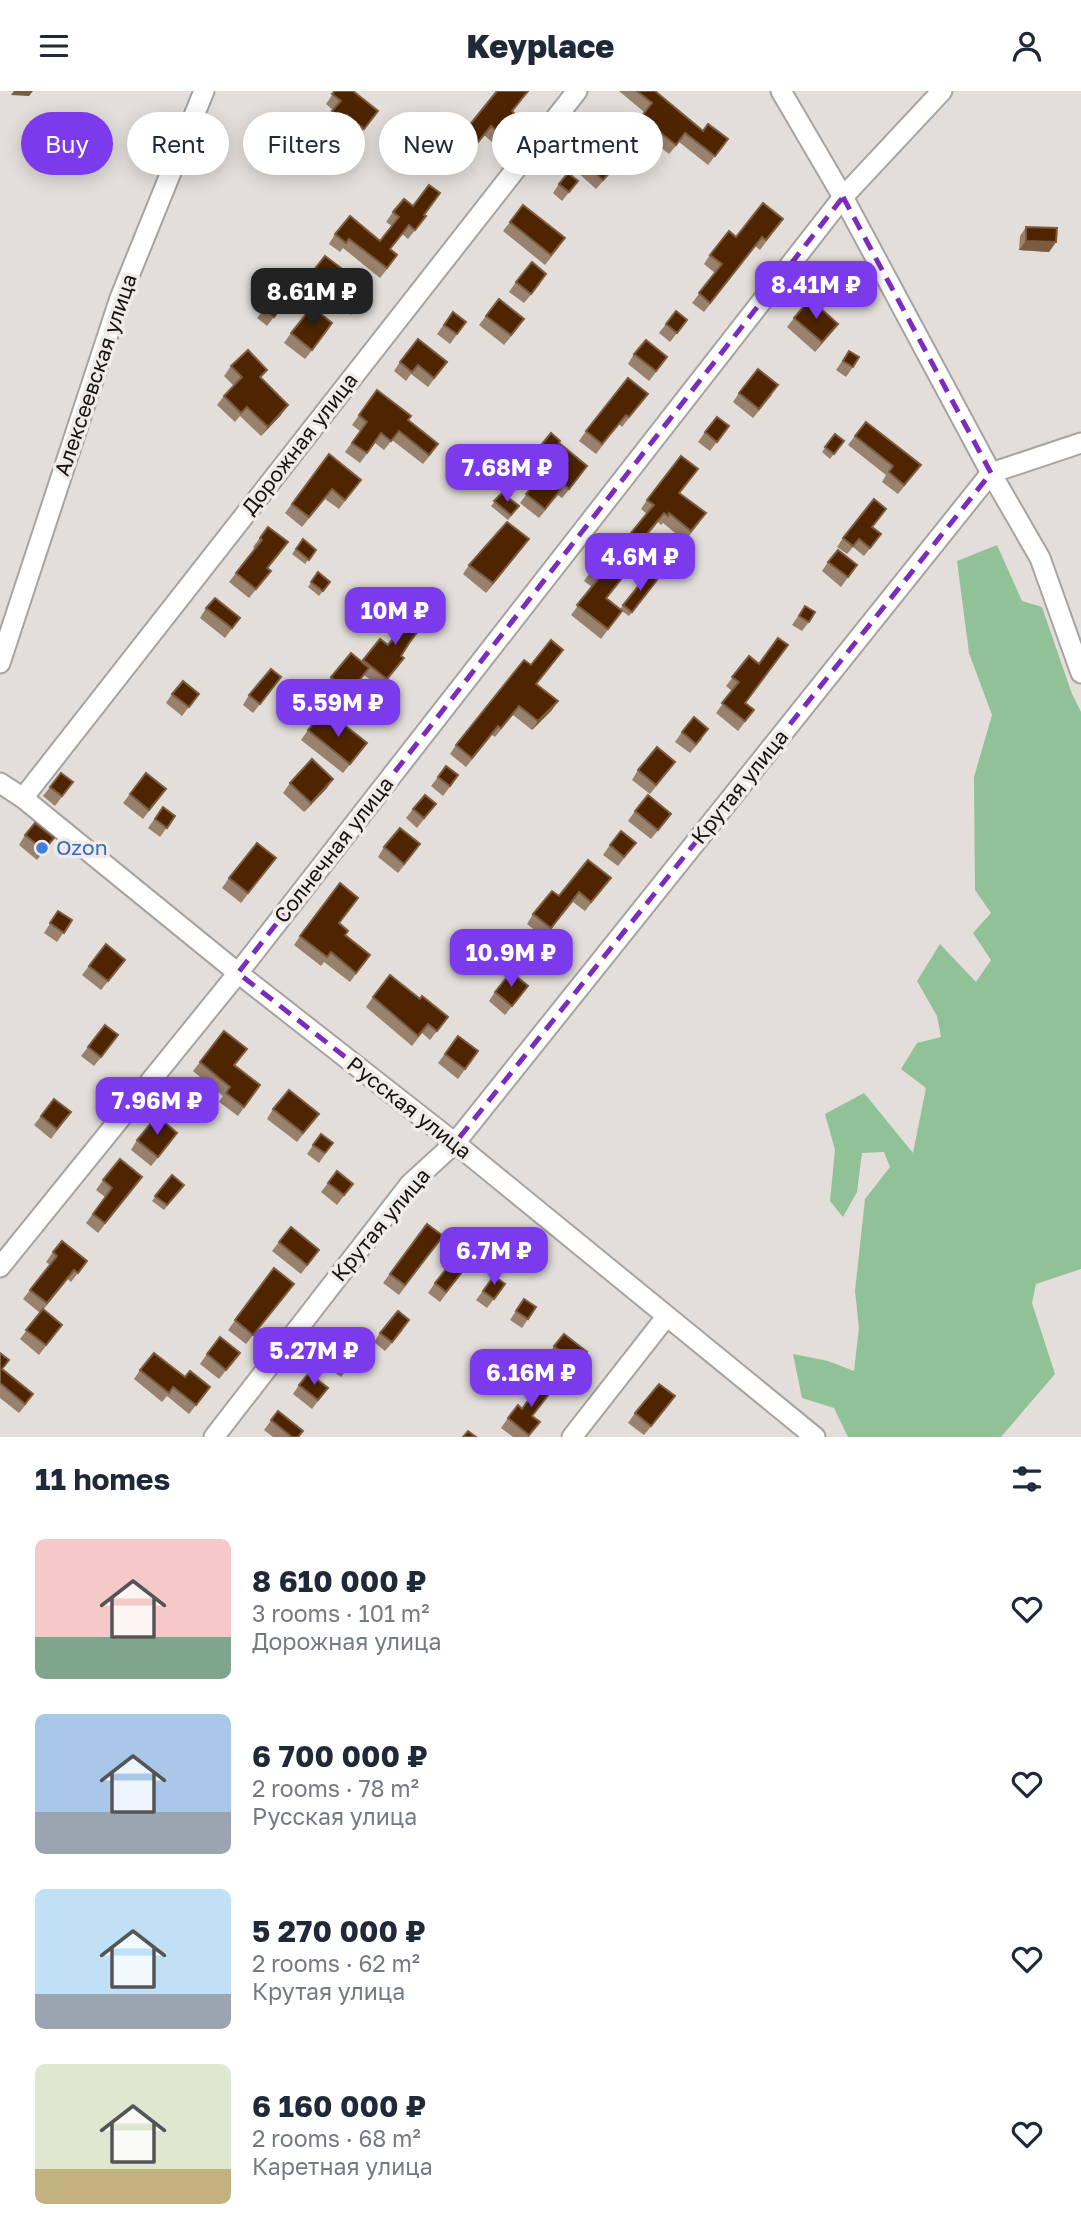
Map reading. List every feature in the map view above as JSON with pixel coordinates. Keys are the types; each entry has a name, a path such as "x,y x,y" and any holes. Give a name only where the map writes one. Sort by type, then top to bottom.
{"street":[{"name":"Алексеевская улица","path":"0,663 120,298 204,91"},
{"name":"Дорожная улица","path":"23,798 577,91"},
{"path":"781,91 843,197 991,474 1040,558 1073,657 1081,673"},
{"name":"Солнечная улица","path":"0,1267 238,973 843,197 942,91"},
{"path":"991,474 1081,443"},
{"name":"Крутая улица","path":"214,1437 410,1184 455,1143 991,474"},
{"name":"Русская улица","path":"0,783 23,798 238,973 455,1143 815,1437"},
{"path":"572,1437 666,1317"}],"highlighted area":[{"path":"843,197 991,473 455,1143 238,973"}],"green space":[{"path":"997,545 1022,601 1042,607 1072,694 1081,712 1081,1269 1036,1284 1032,1303 1055,1374 1001,1437 848,1437 834,1408 802,1398 793,1354 828,1361 854,1371 859,1328 855,1291 865,1199 890,1167 884,1152 862,1153 857,1192 843,1217 830,1201 835,1150 825,1114 864,1093 913,1153 926,1088 901,1069 917,1043 941,1037 937,1016 917,981 940,944 976,982 991,960 973,933 991,913 975,890 974,777 992,715 969,653 957,561"}],"building":[{"path":"335,91 353,91 378,111 365,128 365,112 332,111 341,101 332,94"},
{"path":"497,91 528,91 513,112 492,112 492,127 478,142 478,115"},
{"path":"637,91 655,91 703,131 708,124 728,139 715,156 685,133 676,145 663,135 663,112 645,112 652,103"},
{"path":"566,175 578,181 569,192 559,184"},
{"path":"429,185 440,193 415,230 409,225 390,249 397,255 387,268 349,239 346,243 335,234 350,216 380,241 399,217 393,212 404,199 413,206"},
{"path":"763,203 783,219 766,240 762,237 710,303 699,293 722,264 710,255 729,231 736,237"},
{"path":"523,205 565,238 551,255 510,222"},
{"path":"1026,227 1057,228 1056,242 1026,241"},
{"path":"325,256 370,290 358,305 324,278 320,282 310,275"},
{"path":"532,262 546,274 531,294 516,282"},
{"path":"280,288 290,296 274,317 264,309"},
{"path":"499,299 524,319 511,335 486,316"},
{"path":"810,299 838,324 822,342 794,318"},
{"path":"312,307 332,323 312,350 291,333"},
{"path":"676,311 687,320 677,333 666,324"},
{"path":"453,312 466,322 457,334 444,325"},
{"path":"418,339 447,362 434,378 418,365 412,372 400,362"},
{"path":"646,340 667,357 656,371 634,354"},
{"path":"248,350 267,370 260,377 288,405 268,427 247,407 241,413 224,396 242,377 231,366"},
{"path":"849,351 859,357 853,367 843,361"},
{"path":"758,369 778,385 759,409 739,393"},
{"path":"628,378 648,394 602,444 586,431"},
{"path":"377,390 411,416 408,420 438,444 429,455 399,431 391,441 381,433 367,453 352,443 367,422 359,415"},
{"path":"717,417 729,426 717,442 705,432"},
{"path":"866,422 921,465 904,485 889,472 893,466 855,436"},
{"path":"551,433 587,466 569,489 564,485 545,509 526,494 543,473 528,461"},
{"path":"835,434 844,441 834,454 825,447"},
{"path":"329,454 361,480 345,500 332,489 309,517 292,504"},
{"path":"681,456 698,469 679,493 706,513 691,531 669,513 668,516 664,513 640,542 630,534 654,505 647,500"},
{"path":"502,493 519,506 511,515 494,501"},
{"path":"874,499 886,509 872,527 881,534 870,548 859,539 853,546 843,538"},
{"path":"507,522 529,539 493,583 469,565"},
{"path":"268,527 288,542 267,568 271,571 256,589 236,573 262,540 260,538"},
{"path":"303,539 316,550 309,560 296,549"},
{"path":"838,550 857,565 848,577 828,562"},
{"path":"605,554 627,572 606,598 622,611 608,629 577,605 599,578 591,571"},
{"path":"318,572 330,582 323,591 311,582"},
{"path":"649,573 657,580 632,612 623,605"},
{"path":"215,598 240,618 232,628 206,608"},
{"path":"805,606 815,612 809,622 799,616"},
{"path":"417,609 428,618 401,656 404,658 387,679 363,660 380,639 388,645"},
{"path":"778,638 788,645 745,703 754,710 745,721 722,703 739,682 732,677 749,656 759,664"},
{"path":"551,640 563,650 536,684 558,701 538,721 519,706 501,728 498,726 472,758 456,745 524,660 531,665"},
{"path":"351,653 369,668 350,692 331,677"},
{"path":"271,669 281,677 260,704 249,695"},
{"path":"183,681 199,694 189,707 172,694"},
{"path":"320,715 339,730 343,724 367,743 350,764 308,730"},
{"path":"694,717 708,729 696,744 682,732"},
{"path":"657,747 675,762 656,785 638,770"},
{"path":"312,759 333,779 311,803 290,783"},
{"path":"446,766 458,775 450,786 438,777"},
{"path":"61,773 73,782 62,796 50,787"},
{"path":"146,773 166,789 149,810 130,794"},
{"path":"425,795 436,804 424,818 413,809"},
{"path":"648,795 671,814 658,830 635,811"},
{"path":"163,807 175,816 167,828 155,819"},
{"path":"35,823 54,838 44,850 25,835"},
{"path":"400,828 420,844 404,864 384,847"},
{"path":"621,831 636,843 624,857 610,845"},
{"path":"257,843 276,858 248,893 229,878"},
{"path":"588,860 611,878 591,902 579,892 551,928 533,914 552,891 559,896"},
{"path":"340,883 358,898 339,923 348,931 345,935 370,955 356,973 331,952 327,957 300,936"},
{"path":"58,911 72,920 64,933 50,923"},
{"path":"106,944 125,960 108,981 89,966"},
{"path":"511,972 528,986 512,1006 495,992"},
{"path":"390,975 448,1017 437,1031 428,1024 418,1036 373,997"},
{"path":"105,1025 118,1035 101,1057 88,1047"},
{"path":"224,1031 247,1049 234,1065 260,1085 244,1107 226,1093 230,1087 200,1062"},
{"path":"458,1036 478,1051 465,1069 445,1054"},
{"path":"289,1090 319,1114 303,1133 273,1109"},
{"path":"54,1099 71,1112 57,1129 41,1116"},
{"path":"157,1116 177,1133 158,1157 137,1140"},
{"path":"321,1134 333,1143 325,1153 313,1145"},
{"path":"120,1159 142,1177 105,1223 93,1214 112,1188 103,1180"},
{"path":"337,1171 353,1184 344,1195 328,1183"},
{"path":"172,1175 184,1185 167,1205 155,1196"},
{"path":"427,1224 443,1236 405,1285 390,1274"},
{"path":"291,1227 319,1250 307,1265 279,1242"},
{"path":"62,1241 87,1261 78,1273 74,1270 47,1303 30,1290 57,1256 53,1252"},
{"path":"467,1243 478,1252 446,1292 435,1283"},
{"path":"274,1268 294,1284 253,1335 235,1320"},
{"path":"494,1276 505,1284 494,1299 483,1291"},
{"path":"524,1299 536,1307 528,1319 516,1311"},
{"path":"43,1309 62,1325 46,1345 26,1330"},
{"path":"398,1311 409,1320 392,1342 380,1333"},
{"path":"564,1334 587,1352 577,1364 554,1346"},
{"path":"220,1337 240,1353 226,1370 207,1354"},
{"path":"343,1344 357,1355 347,1368 333,1358"},
{"path":"0,1353 9,1360 2,1369 33,1394 25,1404 0,1383"},
{"path":"154,1353 185,1377 190,1371 210,1387 196,1405 173,1387 169,1393 140,1370"},
{"path":"309,1373 328,1388 318,1400 299,1385"},
{"path":"542,1381 553,1389 532,1416 540,1422 529,1435 508,1418 518,1405 522,1409"},
{"path":"659,1384 675,1396 651,1426 635,1413"},
{"path":"278,1411 303,1431 298,1437 292,1437 271,1420"},
{"path":"468,1431 476,1437 463,1437"}],"place":[{"name":"Ozon","path":"42,848"}]}
